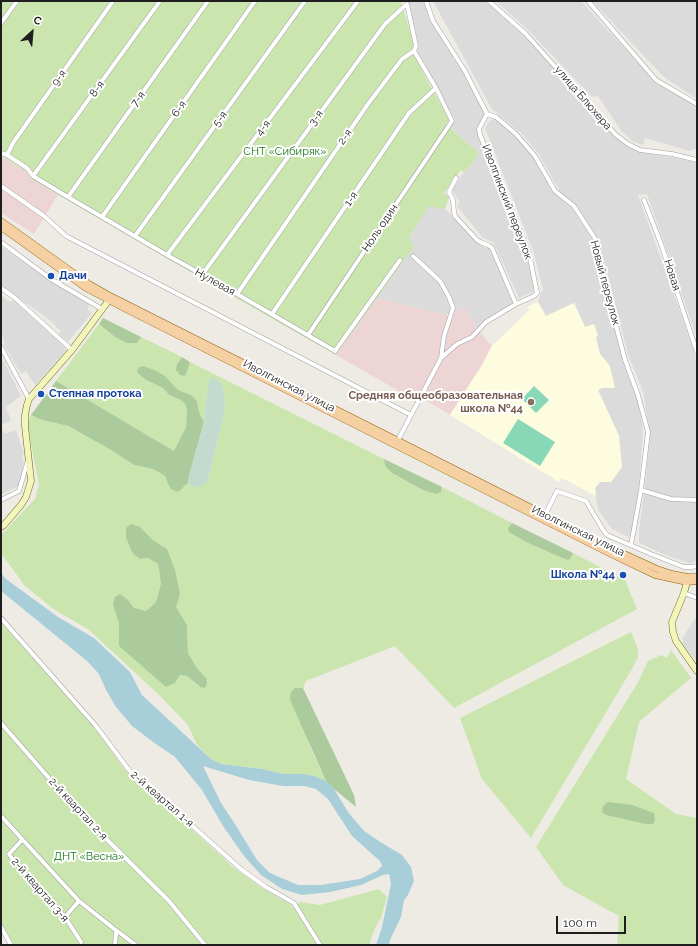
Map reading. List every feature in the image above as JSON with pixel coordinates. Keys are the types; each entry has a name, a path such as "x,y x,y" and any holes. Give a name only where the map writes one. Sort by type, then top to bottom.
{"main road":[{"name":"Иволгинская улица","path":"1,222 89,284 112,297 611,548 657,569 680,576 697,577"},
{"name":"Иволгинская улица","path":"1,228 86,288 109,300 618,558 655,575 687,582 697,581"}],"street":[{"path":"1,23 17,1"},
{"name":"9-я","path":"7,155 13,143 113,1"},
{"name":"8-я","path":"33,176 160,1"},
{"name":"7-я","path":"68,197 208,1"},
{"name":"6-я","path":"102,217 255,1"},
{"name":"5-я","path":"135,236 305,1"},
{"name":"4-я","path":"167,255 358,1"},
{"path":"426,1 433,21 465,71 487,114"},
{"name":"улица Блюхера","path":"488,1 526,34 616,135 628,144 640,150 672,154 697,160"},
{"path":"588,1 656,80 697,104"},
{"name":"3-я","path":"202,274 385,24 407,4 416,46 414,50"},
{"path":"414,50 436,88"},
{"name":"2-я","path":"237,294 368,104 402,59 414,50"},
{"name":"Ноль один","path":"308,335 452,121 436,88"},
{"name":"1-я","path":"272,314 409,113 436,88"},
{"name":"Иволгинский переулок","path":"440,358 457,344 472,337 486,322 537,293 529,253 480,135 479,129 487,114"},
{"name":"Новый переулок","path":"487,114 496,117 516,134 535,156 555,191 574,206 596,240 609,299 625,360 638,395 648,432 641,490 631,545"},
{"name":"Нулевая","path":"1,153 7,155 27,168 33,176 68,197 272,314 335,352 400,260"},
{"path":"456,178 449,192 453,200 455,216 477,240 492,248 516,304"},
{"path":"1,186 44,216 66,236 411,415"},
{"name":"Новая","path":"644,200 661,244 697,352"},
{"path":"1,242 51,279 102,309"},
{"name":"Иволгинский переулок","path":"398,440 440,358 444,336 452,308 449,297 440,281 413,256"},
{"path":"1,288 15,298 72,350"},
{"path":"1,527 21,506 31,481 25,426 25,415 29,399 72,350 109,300"},
{"path":"1,347 29,399"},
{"path":"1,500 19,491 29,456"},
{"path":"641,490 670,499 697,500"},
{"path":"545,515 557,491 563,493 586,501 602,530 607,535 684,567 697,566"},
{"path":"687,582 672,622 673,632 676,641 697,671"},
{"path":"684,593 697,598"},
{"name":"2-й квартал 1-я","path":"1,618 96,726 129,770 153,793 242,870 266,887 294,903 320,945"},
{"name":"2-й квартал 2-я","path":"1,723 76,809 168,901 205,945"},
{"name":"2-й квартал 3-я","path":"1,816 79,901 136,945"},
{"name":"2-й квартал 3-я","path":"22,840 9,854 65,917 81,942"},
{"path":"65,917 79,901"},
{"path":"1,927 11,945"},
{"path":"115,945 116,933"}],"shaded area":[{"path":"407,1 426,1 425,4 486,110 486,117 478,128 529,254 536,291 519,298 493,242 482,237 457,206 460,202 452,190 479,153 450,127 455,120 417,51 419,47"},
{"path":"433,1 489,1 546,55 622,140 641,152 697,162 697,338 647,194 638,195 693,347 697,364 697,560 691,564 663,554 639,543 639,530 650,435 643,391 628,355 599,240 576,205 561,193 538,153 521,133 492,109"},
{"path":"496,1 581,1 657,84 697,104 697,148 690,151 645,138 643,145 634,142 622,132 598,96 592,97 528,30"},
{"path":"592,1 697,1 697,99 664,77"},
{"path":"495,117 518,136 535,155 556,195 573,209 594,242 620,346 639,397 643,430 639,488 631,536 628,537 612,529 598,510 595,488 600,482 619,436 598,390 602,388 610,366 600,354 594,324 585,327 574,303 546,316 538,302 543,290 533,250 485,128"},
{"path":"1,156 27,172 31,179 58,195 34,234 1,213"},
{"path":"429,205 445,209 485,248 490,246 513,304 484,321 477,329 464,306 449,316 377,298 414,247 409,238"},
{"path":"1,246 32,268 91,303 87,308 92,313 68,342 59,334 61,331 46,317 1,286"},
{"path":"1,295 10,302 13,300 65,347 66,351 35,385 26,371 21,374 4,345 5,343 1,334"},
{"path":"377,298 449,316 464,306 477,329 492,346 482,365 450,415 414,393 411,398 336,355"},
{"name":"Средняя общеобразовательная школа №44","path":"538,302 546,316 574,303 585,327 594,324 598,335 596,338 600,354 610,366 615,388 602,388 598,390 619,436 622,467 611,482 600,482 595,488 596,496 562,478 559,482 450,415 482,365 492,346 529,310 528,306"},
{"path":"1,356 21,396 6,407 11,421 1,425"},
{"path":"211,378 215,378 221,382 224,392 225,407 208,479 205,484 199,487 193,487 188,483 189,476 204,422 208,385"},
{"path":"1,427 5,434 16,430 24,454 22,455 24,463 20,485 1,495"},
{"path":"697,616 697,662 683,644 683,637"}],"green space":[{"name":"СНТ «Сибиряк»","path":"1,1 402,1 401,2 415,47 411,50 449,120 446,124 479,153 473,163 464,172 461,170 444,193 449,197 445,209 429,206 409,238 414,247 336,355 31,179 27,172 1,156"},
{"path":"103,318 141,337 137,343 127,343 115,337 99,324"},
{"path":"99,324 115,337 137,343 141,337 182,357 177,364 187,372 190,362 384,459 385,466 392,473 423,490 441,492 442,487 512,523 508,528 528,543 567,559 571,558 573,553 625,580 637,609 454,708 395,646 306,681 303,688 295,688 310,747 326,781 304,774 284,774 262,769 221,764 211,759 197,745 188,725 158,694 89,630 52,608 25,586 1,553 1,535 35,499 39,485 27,423 31,415 42,420 67,426 111,450 134,465 153,469 165,476 167,482 177,492 188,483 193,487 208,479 225,407 224,392 221,382 215,378 208,385 204,422 199,412 197,401 191,395 178,390 165,376 146,380 163,388 169,395 181,400 187,409 186,427 174,451 56,381","holes":["140,527 153,540 167,549 176,607 187,625 188,653 197,668 206,678 199,687 187,676 180,675 175,683 119,646 119,624 127,599 134,608 146,611 156,602 161,583 158,564 148,558 140,559 133,554 126,538"]},
{"path":"182,357 190,362 185,376 180,375 176,370 177,364"},
{"path":"143,366 165,376 178,390 191,395 197,401 199,412 204,422 188,483 178,492 171,489 165,476 153,469 134,465 111,450 68,426 42,420 31,415 56,381 174,451 186,427 187,409 181,400 169,395 163,388 146,380 139,374 137,371 139,367"},
{"path":"534,386 549,400 536,413 522,399"},
{"path":"518,419 555,442 540,466 503,443"},
{"path":"384,459 442,487 441,492 436,494 423,490 392,473 385,466"},
{"path":"512,523 573,553 571,558 568,560 558,556 528,543 509,532 508,528"},
{"path":"131,524 140,527 153,540 167,549 175,570 180,594 176,607 187,625 188,653 197,668 206,678 207,683 205,688 200,687 187,676 180,675 175,683 166,687 119,646 119,624 113,604 115,597 120,594 127,599 134,608 146,611 156,602 161,583 158,564 148,558 140,559 133,554 126,538 126,528"},
{"name":"ДНТ «Весна»","path":"1,622 95,728 124,769 149,794 186,824 232,866 263,889 294,908 300,902 320,905 379,889 387,897 381,918 376,926 370,941 370,945 14,945 1,922"},
{"path":"631,632 638,649 638,657 531,838 482,779 460,718"},
{"path":"671,650 691,678 639,722 626,779 676,814 697,818 697,945 617,945 619,916 563,885 536,847 637,684 648,661 661,655 667,658"},
{"path":"295,688 303,688 354,795 356,807 326,781 290,700 291,692"},
{"path":"608,802 632,805 654,813 655,820 653,824 646,824 606,815 602,812 603,806"}],"water":[{"path":"1,573 6,579 58,617 94,638 130,672 142,695 211,759 221,764 262,769 284,774 304,774 326,781 334,789 348,812 364,831 402,855 411,867 414,881 408,895 404,900 401,917 389,945 376,945 382,927 391,884 389,874 383,875 361,885 330,892 302,895 282,889 261,875 244,856 223,826 202,790 175,757 132,726 116,707 99,674 87,661 1,591","holes":["203,766 249,780 283,786 304,786 316,789 328,799 352,836 380,861 382,866 377,871 360,879 321,885 298,885 270,873 257,860 221,803"]}],"place":[{"name":"Дачи","path":"51,276"},
{"name":"Степная протока","path":"41,394"},
{"name":"Средняя общеобразовательная школа №44","path":"531,402"},
{"name":"Школа №44","path":"623,575"}]}
